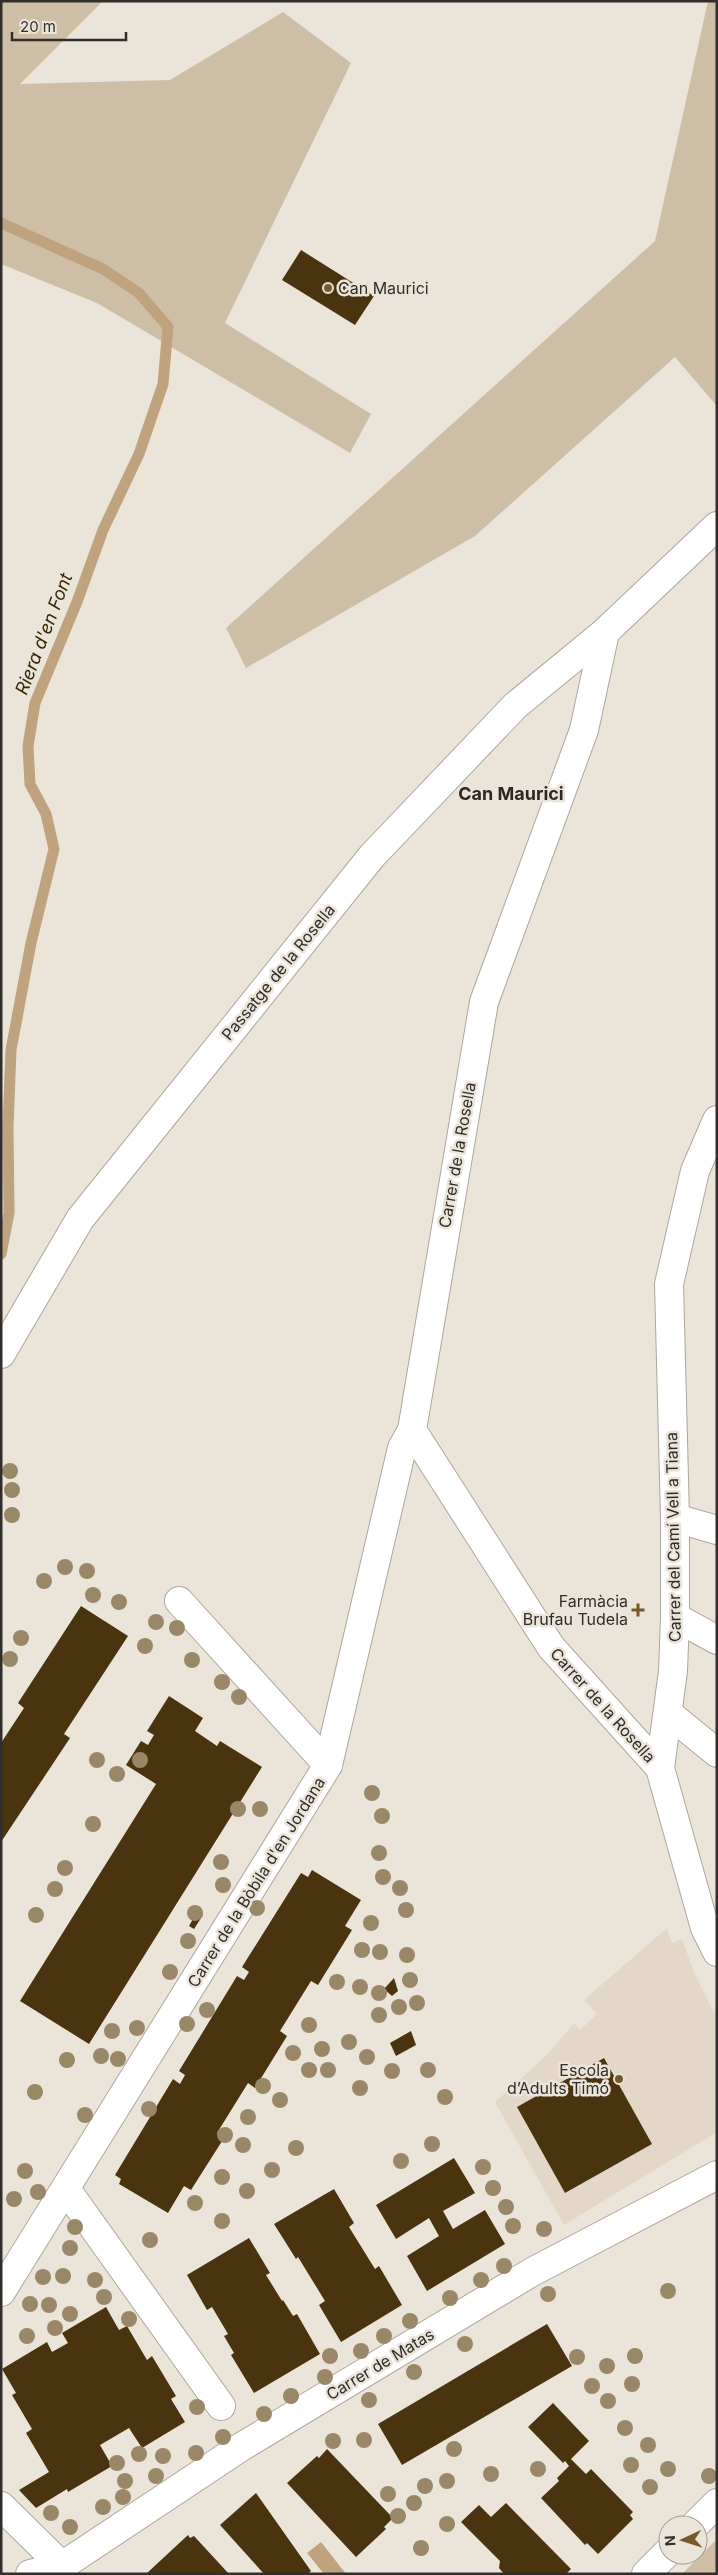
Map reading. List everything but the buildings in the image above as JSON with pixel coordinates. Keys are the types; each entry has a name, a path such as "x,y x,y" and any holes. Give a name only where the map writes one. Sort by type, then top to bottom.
{"street":[{"path":"605,632 717,526"},
{"name":"Passatge de la Rosella","path":"1,1354 80,1219 372,856 515,706 605,632"},
{"name":"Carrer de la Rosella","path":"605,632 584,730 484,1002 412,1430 551,1648 660,1768"},
{"name":"Carrer del Camí Vell a Tiana","path":"717,1120 695,1171 669,1284 676,1518 674,1671 660,1768 705,1928 717,1952"},
{"name":"Carrer de la Bòbila d'en Jordana","path":"1,2292 328,1765 402,1448 412,1430"},
{"path":"676,1518 717,1530"},
{"path":"179,1601 328,1765"},
{"path":"675,1617 717,1640"},
{"path":"668,1713 717,1753"},
{"name":"Carrer de Matas","path":"30,2574 60,2570 241,2447 532,2272 717,2175"},
{"path":"66,2189 221,2406"},
{"path":"705,2515 717,2503"},
{"path":"1,2506 60,2570"},
{"path":"646,2574 658,2562"}],"shaded area":[{"path":"1,1 103,1 20,84 170,80 283,12 351,63 225,323 371,414 350,453 97,303 1,264"},
{"path":"708,1 717,1 717,406 675,357 475,536 246,668 226,628 655,241"},
{"name":"Escola d’Adults Timó","path":"667,1928 672,1943 682,1939 695,1975 717,2018 717,2132 564,2225 495,2102 547,2055 574,2023 580,2030 597,2014 584,2000"},
{"path":"717,2539 717,2574 682,2574 691,2565 708,2565 708,2548"},
{"path":"321,2542 346,2574 324,2574 307,2553"}],"waterway":[{"name":"Riera d'en Font","path":"1,223 103,269 139,293 168,327 163,384 139,454 103,530 77,602 35,703 28,746 30,784 46,814 54,849 31,943 11,1050 8,1127 9,1213 1,1254"}],"place":[{"name":"Can Maurici","path":"328,288"},
{"name":"Farmàcia Brufau Tudela","path":"638,1610"},
{"name":"Escola d’Adults Timó","path":"619,2079"}],"district":[{"name":"Can Maurici","path":"511,794"}]}
